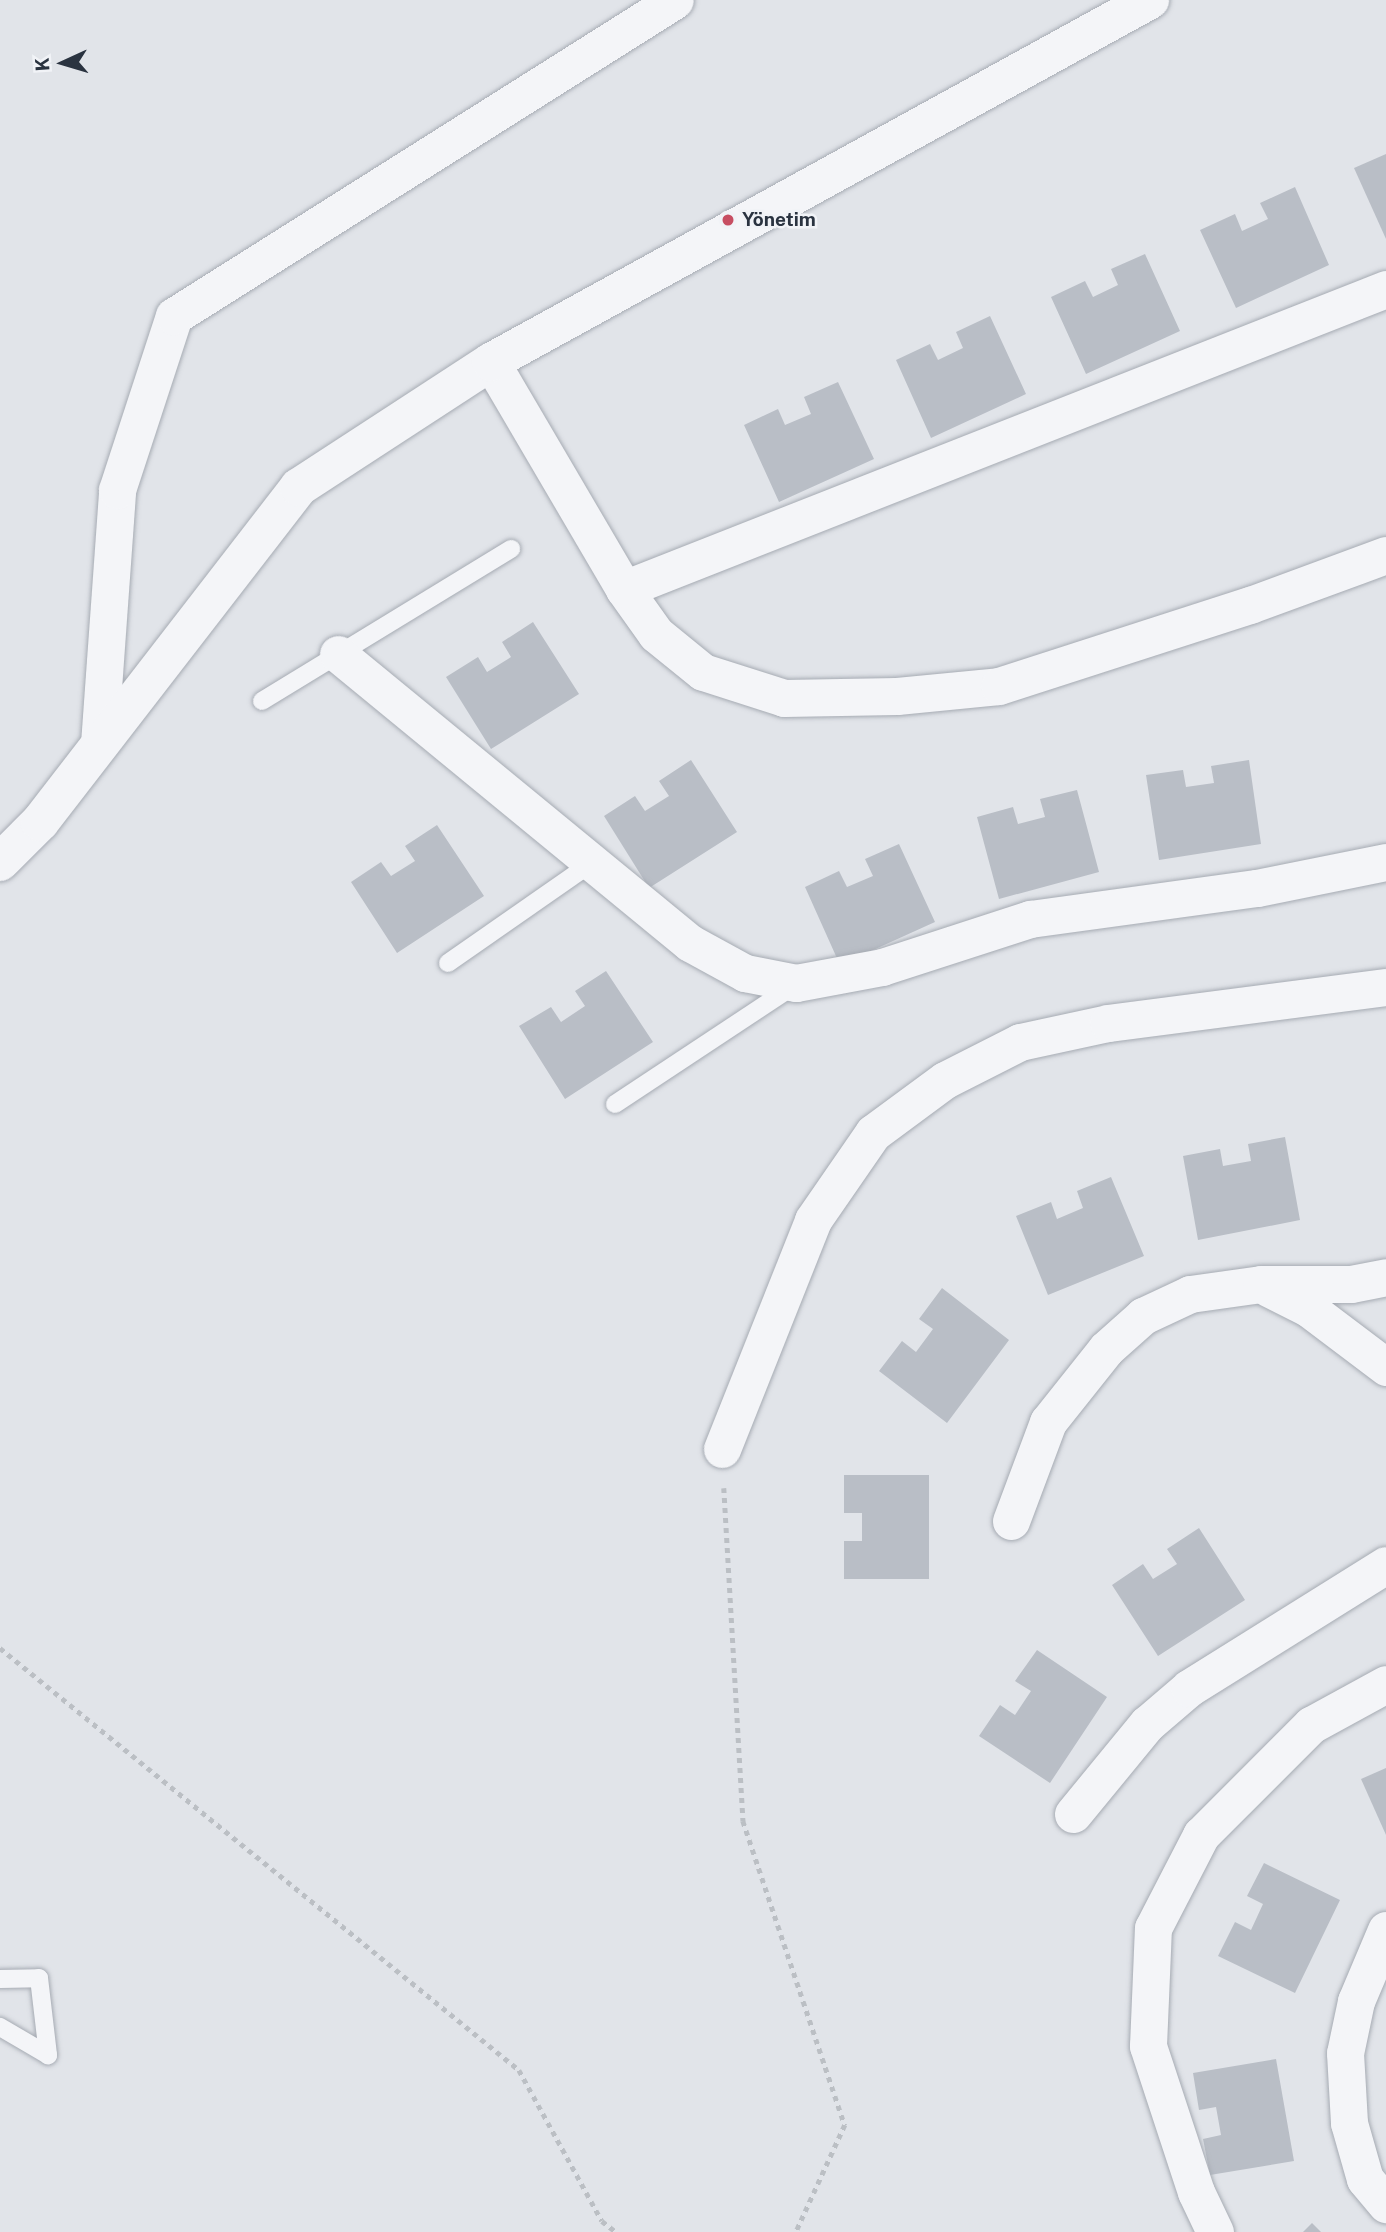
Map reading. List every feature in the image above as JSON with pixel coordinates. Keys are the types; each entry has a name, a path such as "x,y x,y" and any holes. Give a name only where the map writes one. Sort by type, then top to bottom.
{"street":[{"path":"99,744 117,490 174,316 675,0"},
{"path":"0,862 40,821 299,487 491,362 1150,0"},
{"path":"624,589 1386,289"},
{"path":"491,362 624,589 656,634 703,672 785,698 897,696 999,686 1250,605 1386,555"},
{"path":"338,654 594,861 690,943 745,973 796,983 882,967 1030,919 1257,888 1386,862"},
{"path":"722,1449 813,1220 873,1133 944,1080 1020,1042 1108,1023 1386,987"},
{"path":"1011,1521 1048,1422 1106,1349 1143,1316 1191,1294 1261,1284 1351,1284 1386,1277"},
{"path":"1261,1284 1308,1308 1386,1367"},
{"path":"1073,1814 1147,1724 1189,1688 1386,1565"},
{"path":"1215,2232 1196,2192 1148,2046 1153,1928 1201,1835 1311,1725 1386,1684"},
{"path":"1386,1930 1356,2001 1345,2053 1349,2123 1365,2179 1386,2204"}],"lane":[{"path":"262,702 512,549"},
{"path":"448,963 594,861"},
{"path":"615,1104 796,983"},
{"path":"0,1979 39,1978 48,2055 0,2027"}],"path":[{"path":"722,1449 743,1821 845,2125 796,2232"},
{"path":"0,1648 519,2070 602,2221 616,2232"}],"building":[{"path":"1386,154 1386,239 1354,168"},
{"path":"1295,187 1329,265 1236,308 1200,230 1235,214 1242,231 1268,219 1260,203"},
{"path":"1145,254 1180,331 1086,374 1051,297 1085,281 1093,297 1118,285 1111,269"},
{"path":"990,316 1026,394 931,438 896,360 930,344 938,360 963,348 956,332"},
{"path":"838,382 874,459 779,502 744,425 778,409 785,425 811,414 804,397"},
{"path":"533,622 579,694 491,749 446,677 478,657 487,672 511,657 502,642"},
{"path":"691,760 737,832 649,888 604,816 635,796 645,811 669,796 659,781"},
{"path":"1249,760 1261,844 1159,860 1146,775 1183,770 1186,787 1214,783 1211,766"},
{"path":"1077,790 1099,872 999,899 977,817 1013,807 1018,824 1045,817 1040,799"},
{"path":"437,825 484,896 397,953 351,882 381,862 391,876 415,861 405,846"},
{"path":"899,844 935,922 840,965 805,887 839,871 847,887 873,876 865,859"},
{"path":"606,971 653,1042 565,1099 519,1026 551,1007 561,1022 585,1006 575,991"},
{"path":"1285,1137 1300,1220 1198,1240 1183,1156 1220,1149 1223,1166 1251,1161 1248,1144"},
{"path":"1111,1177 1144,1256 1048,1295 1016,1216 1051,1202 1057,1219 1083,1208 1077,1191"},
{"path":"942,1288 1009,1340 947,1423 879,1371 902,1341 916,1352 933,1329 919,1319"},
{"path":"844,1475 929,1475 929,1579 844,1579 844,1541 862,1541 862,1513 844,1513"},
{"path":"1199,1528 1245,1600 1158,1656 1112,1585 1143,1564 1153,1579 1177,1564 1167,1549"},
{"path":"1037,1650 1107,1697 1050,1783 979,1736 1000,1705 1015,1715 1031,1691 1015,1681"},
{"path":"1386,1768 1386,1835 1361,1779"},
{"path":"1264,1863 1340,1900 1295,1993 1218,1956 1235,1922 1251,1930 1263,1904 1247,1896"},
{"path":"1276,2059 1294,2161 1210,2175 1203,2139 1221,2135 1216,2107 1199,2110 1193,2073"},
{"path":"1312,2223 1321,2232 1303,2232"}],"place":[{"name":"Yönetim","path":"728,220"}]}
